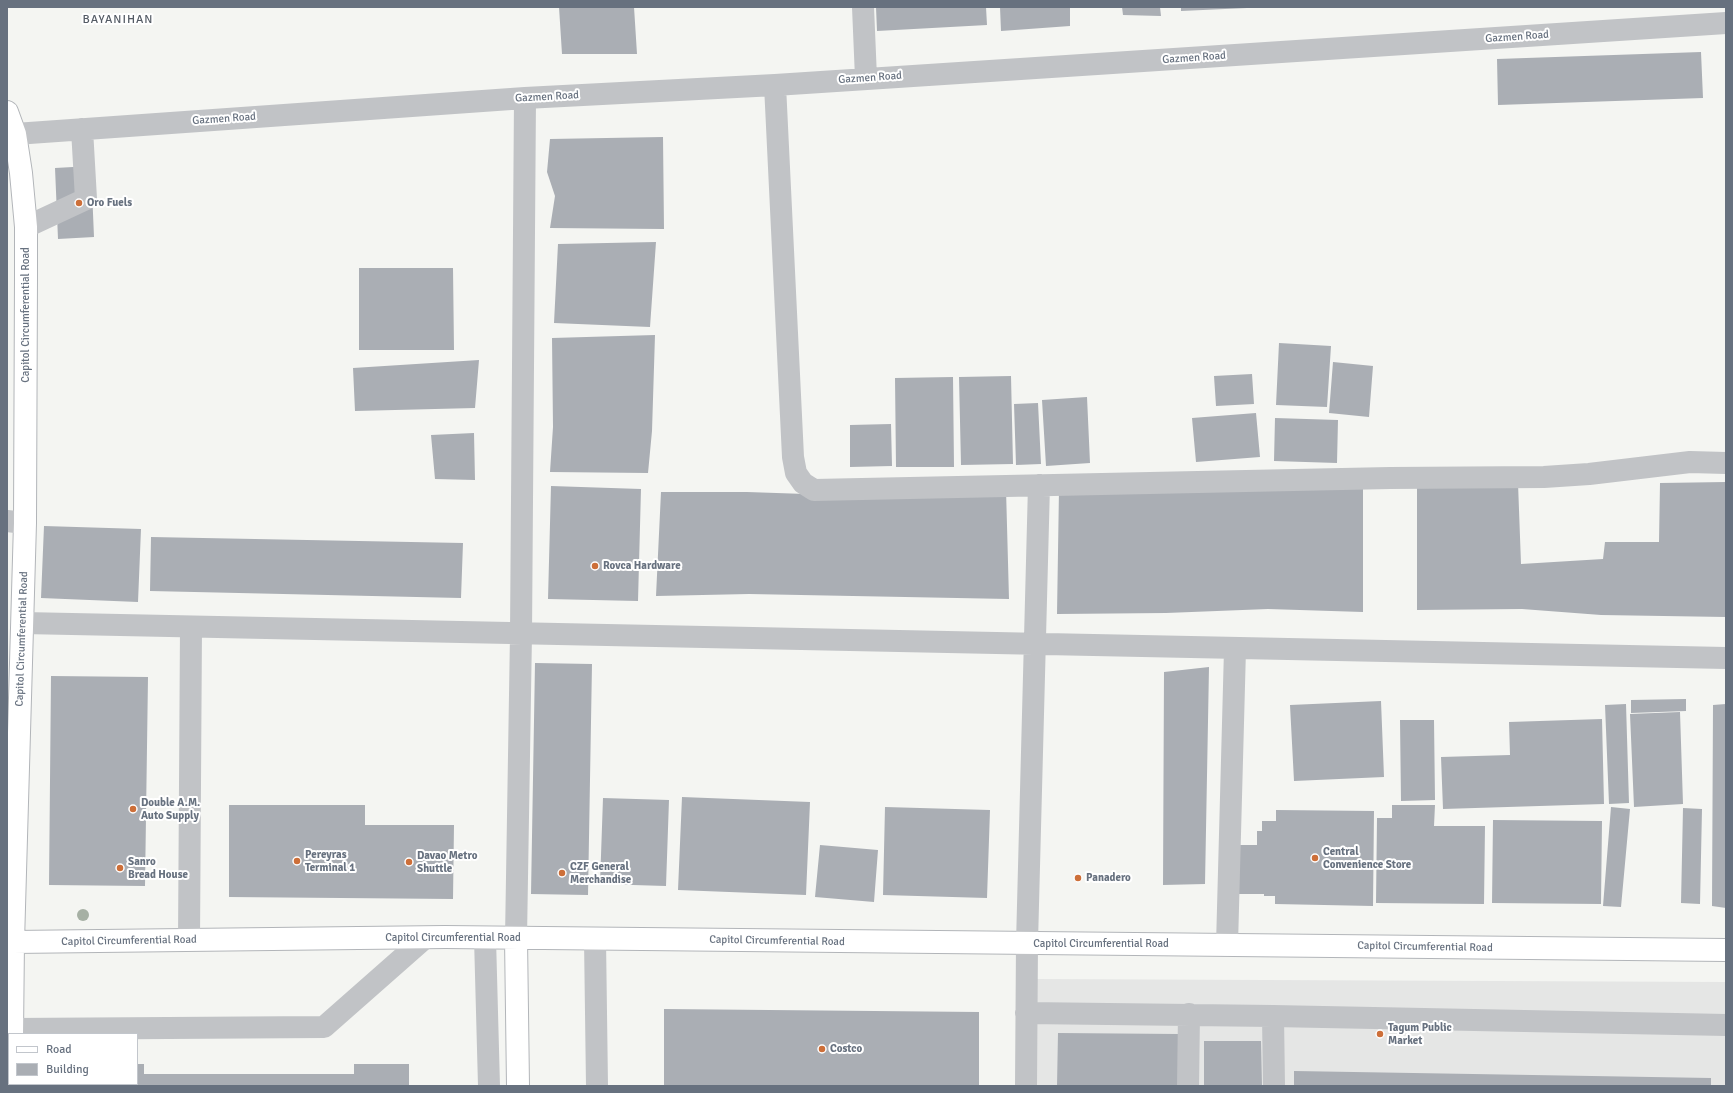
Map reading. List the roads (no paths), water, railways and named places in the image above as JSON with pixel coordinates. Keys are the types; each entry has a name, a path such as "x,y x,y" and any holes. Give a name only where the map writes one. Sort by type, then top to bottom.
{"main road":[{"name":"Capitol Circumferential Road","path":"7,112 15,134 21,173 26,227 16,522 23,623 10,942 516,938 1726,950"},
{"path":"516,938 518,1086"},
{"path":"10,942 12,1031"}],"street":[{"path":"863,7 866,78"},
{"name":"Gazmen Road","path":"15,134 524,98 774,84 1726,23"},
{"path":"774,84 793,457 796,473 803,483 814,490 1544,477 1589,474 1690,462 1726,463"},
{"path":"516,938 524,98"},
{"path":"26,227 86,199 82,129"},
{"path":"1026,1086 1026,1013 1039,485"},
{"path":"23,623 1726,658"},
{"path":"189,940 191,627"},
{"path":"1227,945 1235,648"},
{"path":"12,1031 324,1027 425,938"},
{"path":"485,938 488,1086"},
{"path":"595,939 596,1086"},
{"path":"1026,1013 1189,1014 1726,1025"},
{"path":"1188,1086 1189,1014"},
{"path":"1273,1016 1274,1086"}],"place":[{"name":"Oro Fuels","path":"79,203"},
{"name":"Rovca Hardware","path":"595,566"},
{"name":"Double A.M. Auto Supply","path":"133,809"},
{"name":"Central Convenience Store","path":"1315,858"},
{"name":"Pereyras Terminal 1","path":"297,861"},
{"name":"Davao Metro Shuttle","path":"409,862"},
{"name":"Sanro Bread House","path":"120,868"},
{"name":"CZF General Merchandise","path":"562,873"},
{"name":"Panadero","path":"1078,878"},
{"name":"Tagum Public Market","path":"1380,1034"},
{"name":"Costco","path":"822,1049"}],"district":[{"name":"BAYANIHAN","path":"118,20"}]}
